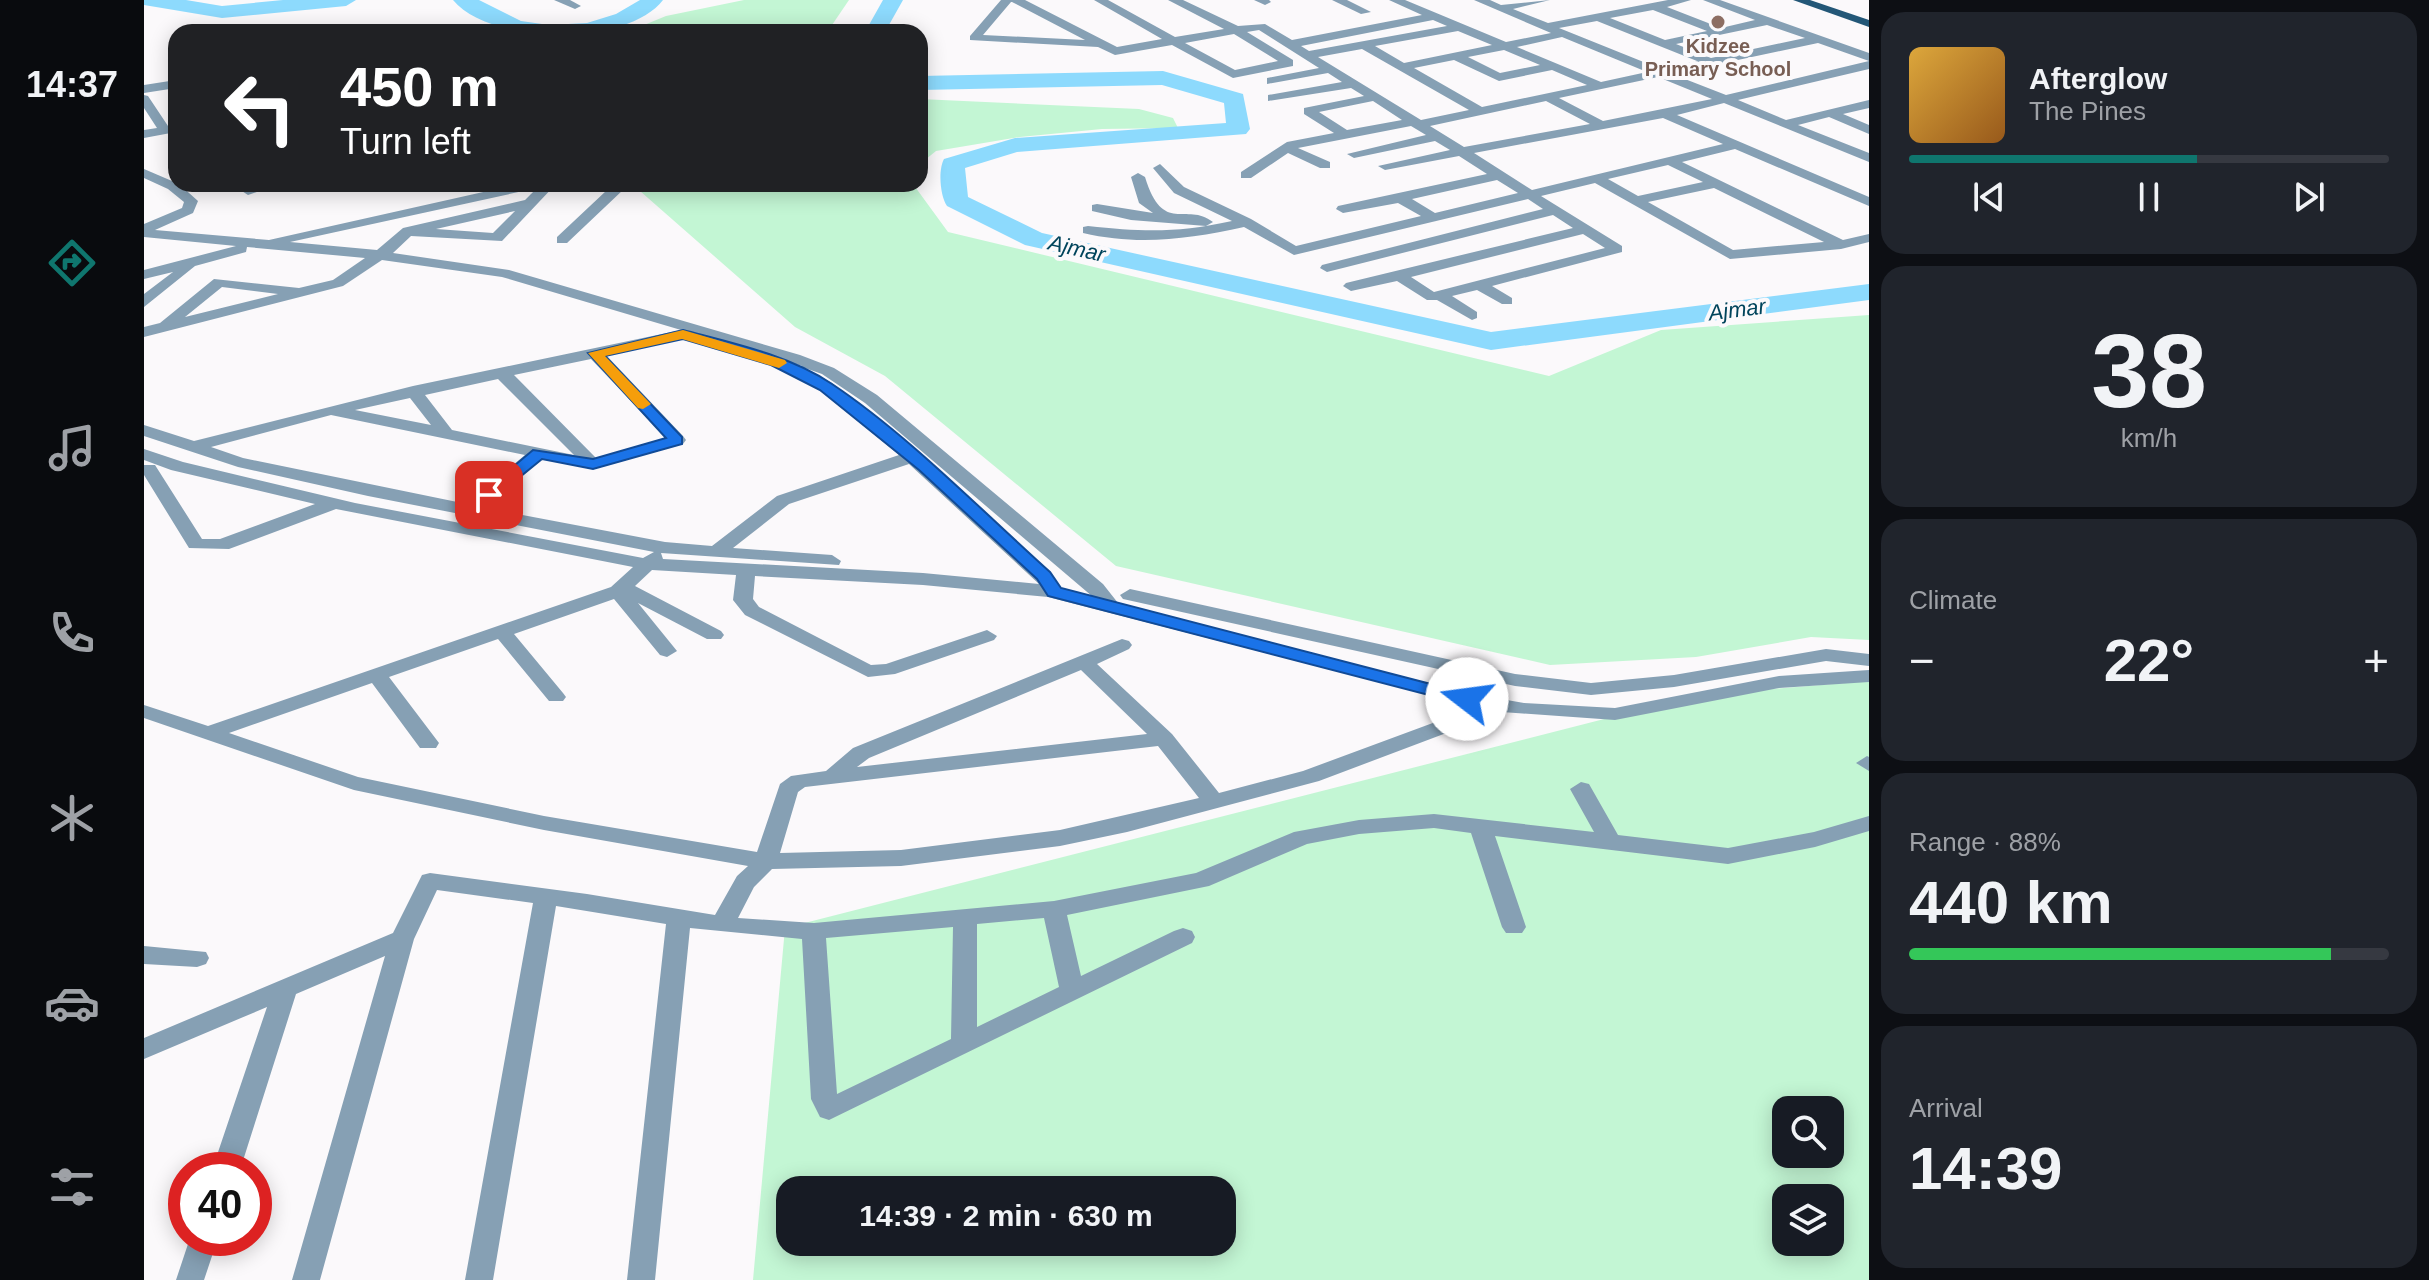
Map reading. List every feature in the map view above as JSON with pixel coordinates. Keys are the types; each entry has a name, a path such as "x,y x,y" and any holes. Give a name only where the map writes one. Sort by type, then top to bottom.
{"main road":[{"path":"1799,0 1869,24"},
{"path":"1821,0 1869,17"}],"street":[{"path":"560,0 575,6"},
{"path":"1007,0 974,38 1100,44"},
{"path":"1016,0 1115,51 1261,26 1617,249 1432,297 1345,237"},
{"path":"1100,0 1233,74 1289,63 1234,29 1174,0"},
{"path":"1338,0 1365,12"},
{"path":"1395,0 1601,86"},
{"path":"1480,0 1869,158"},
{"path":"1500,8 1544,0"},
{"path":"1547,27 1685,0"},
{"path":"1709,0 1869,57"},
{"path":"1654,6 1721,32"},
{"path":"1291,44 1435,16"},
{"path":"1598,17 1712,63"},
{"path":"1666,44 1768,21"},
{"path":"1308,55 1459,27"},
{"path":"1402,67 1562,34"},
{"path":"1246,175 1287,148 1370,129 1551,99 1818,39"},
{"path":"1366,46 1482,112"},
{"path":"1456,56 1499,77 1553,66"},
{"path":"1385,166 1465,154 1598,123 1664,114 1869,65"},
{"path":"1241,87 1330,69"},
{"path":"1272,98 1356,83"},
{"path":"144,89 168,85"},
{"path":"1346,135 1308,111 1376,97"},
{"path":"144,99 168,127"},
{"path":"1551,99 1598,123"},
{"path":"1784,124 1869,104"},
{"path":"1333,105 1370,129"},
{"path":"1830,113 1869,130"},
{"path":"1664,114 1869,202"},
{"path":"144,134 168,129"},
{"path":"1354,154 1439,136"},
{"path":"1160,168 1179,190 1246,222 1294,251 1735,145"},
{"path":"1287,148 1325,165"},
{"path":"1670,161 1841,245"},
{"path":"144,173 168,184"},
{"path":"1343,209 1499,175"},
{"path":"1138,177 1146,203 1169,221"},
{"path":"1596,178 1730,255 1841,245 1869,238"},
{"path":"1635,201 1718,183"},
{"path":"144,231 188,210 191,201 180,192"},
{"path":"144,275 236,250 501,192"},
{"path":"408,231 497,238 541,192"},
{"path":"562,240 614,192"},
{"path":"1400,198 1457,235 1526,271"},
{"path":"144,332 309,293 338,283 408,231 528,204"},
{"path":"1097,208 1169,221 1246,222"},
{"path":"1327,268 1556,210"},
{"path":"1088,230 1151,237 1188,235 1246,222"},
{"path":"1351,286 1584,229"},
{"path":"144,231 530,279 828,371 871,399 945,458 1102,596 1498,706 1615,714 1779,682 1869,676"},
{"path":"144,240 372,259 489,277 802,372 826,386 912,457 1049,584"},
{"path":"144,302 198,259"},
{"path":"165,325 219,282 309,293"},
{"path":"1478,284 1507,301"},
{"path":"144,285 161,287"},
{"path":"1439,295 1472,315"},
{"path":"192,447 413,391 683,334"},
{"path":"331,410 593,464 677,440 595,353"},
{"path":"501,372 593,464"},
{"path":"413,391 446,434"},
{"path":"144,430 192,447 325,482 665,548 1049,584 1515,680 1591,689 1674,681 1826,655 1869,660"},
{"path":"470,511 538,453"},
{"path":"716,552 783,500 912,457"},
{"path":"147,462 177,466 335,503 646,564 1049,584"},
{"path":"147,462 196,544 222,545 335,503"},
{"path":"208,733 620,589 665,548"},
{"path":"746,569 743,600 752,611 868,671 888,670 987,636"},
{"path":"620,589 714,635"},
{"path":"620,589 667,651"},
{"path":"502,632 556,697"},
{"path":"832,777 861,753 1122,645"},
{"path":"1084,662 1164,739 1214,802"},
{"path":"377,675 428,743"},
{"path":"144,711 354,783 544,823 766,861 901,858 1060,838 1311,776 1498,706"},
{"path":"727,915 745,882 766,861 788,789 799,781 1164,739"},
{"path":"1581,789 1609,839"},
{"path":"306,1280 402,939 430,881 679,918 727,915 814,931 1054,909 1201,880 1323,831 1434,821 1609,839 1728,856 1815,839 1869,823"},
{"path":"1480,826 1514,927"},
{"path":"479,1280 546,897"},
{"path":"1054,909 1072,992"},
{"path":"964,1044 965,917"},
{"path":"641,1280 679,918"},
{"path":"814,931 824,1099 829,1110 1183,937"},
{"path":"147,1053 402,939"},
{"path":"144,955 197,958"},
{"path":"232,1152 285,989"},
{"path":"190,1280 198,1256"}],"green space":[{"path":"744,0 849,0 833,24 646,24 666,16"},
{"path":"928,99 1139,109 1173,118 1178,128 1102,129 1020,137 936,151 928,158"},
{"path":"641,192 919,192 948,232 1549,376 1661,330 1869,315 1869,640 1811,637 1696,657 1550,665 1116,566 885,376 795,327"},
{"path":"1869,681 1869,1280 753,1280 785,928 1698,695"}],"waterway":[{"name":"Ajmar","path":"150,0 222,12 346,0"},
{"name":"Ajmar","path":"463,0 512,24"},
{"name":"Ajmar","path":"609,24 653,0"},
{"name":"Ajmar","path":"880,24 893,0"},
{"name":"Ajmar","path":"928,83 1163,78 1235,99 1238,129 1015,145 953,164 956,201 1034,239 1491,341 1869,292"}],"slow traffic":[{"path":"643,404 595,353 683,334 779,363"}],"place":[{"name":"Kidzee Primary School","path":"1718,22"}],"route":[{"path":"489,495 538,453 593,464 677,440 595,353 683,334 776,362 826,386 924,467 1043,576 1054,592 1199,627 1467,699"}]}
